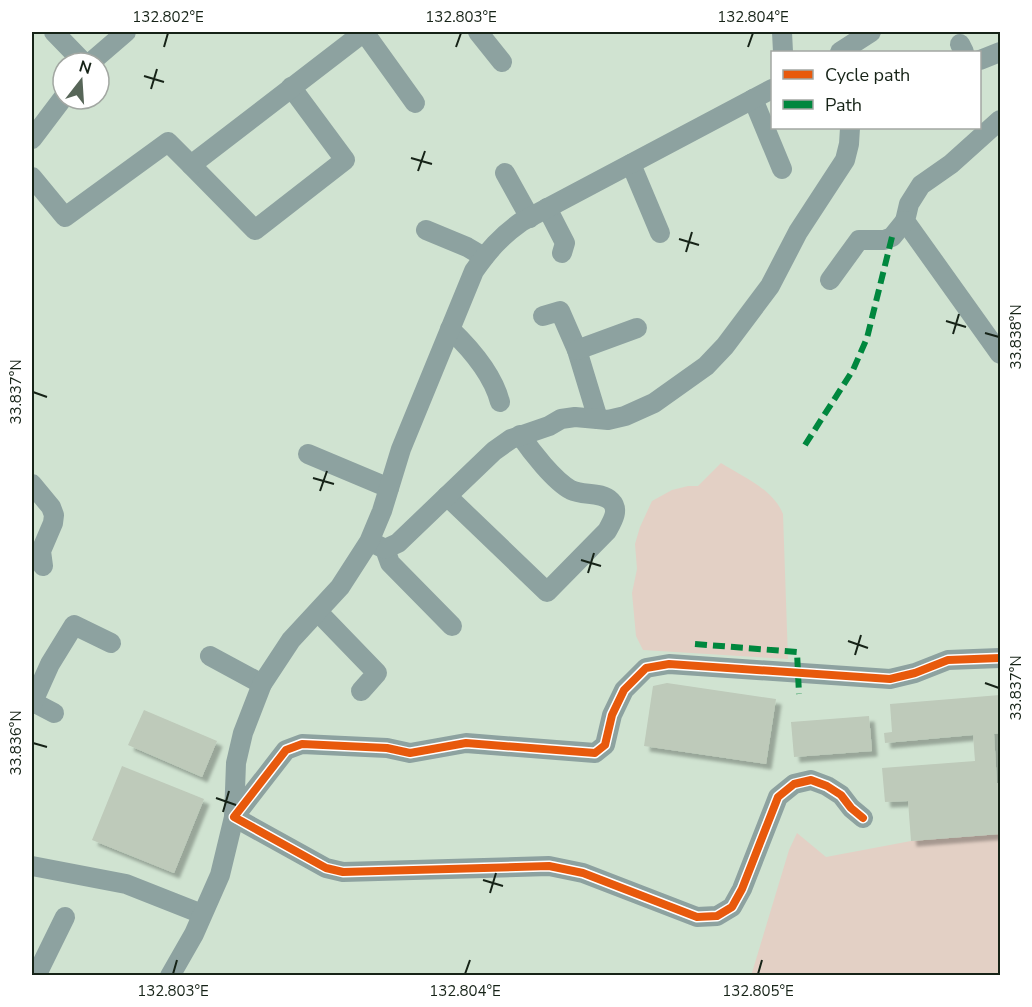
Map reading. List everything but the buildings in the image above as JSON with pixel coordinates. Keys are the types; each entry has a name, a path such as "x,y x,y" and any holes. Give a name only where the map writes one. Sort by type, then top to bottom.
{"street":[{"path":"54,32 72,51"},
{"path":"104,51 126,32"},
{"path":"191,165 364,32 415,103"},
{"path":"478,32 502,62"},
{"path":"782,32 783,51"},
{"path":"981,60 1000,52"},
{"path":"32,177 65,217 168,142 255,230 345,160 291,87"},
{"path":"170,975 194,934 220,875 234,817 236,763 243,733 262,684 291,639 377,545 382,511 401,449 474,272 484,257 503,235 547,208 771,90"},
{"path":"753,99 783,170"},
{"path":"32,139 53,111"},
{"path":"830,280 859,240 884,240 892,237 905,221 909,204 921,185 951,164 1000,120"},
{"path":"377,545 398,543 494,451 511,439 549,426 561,419 575,417 608,420 625,416 654,403 706,366 725,346 770,286 798,232 845,160 850,129"},
{"path":"631,164 660,233"},
{"path":"505,173 530,218"},
{"path":"547,208 565,243 562,254"},
{"path":"905,221 1000,354"},
{"path":"426,230 467,247 484,257"},
{"path":"543,316 560,311 577,350 598,419"},
{"path":"577,350 638,328"},
{"path":"450,329 462,340 496,386 500,402"},
{"path":"447,496 547,592 607,531 614,518 615,508 610,500 598,495 579,494 569,489 534,455 520,435"},
{"path":"308,454 389,488"},
{"path":"32,484 51,507 54,515 41,551 43,566"},
{"path":"377,545 390,563 452,626"},
{"path":"318,612 377,673 361,691"},
{"path":"54,712 32,703 50,664 74,625 111,643"},
{"path":"210,656 262,684"},
{"path":"234,817 286,750 302,744 387,748 410,753 465,743 595,753 605,745 612,715 624,690 646,668 669,664 890,679 915,673 948,660 1000,658"},
{"path":"234,817 326,868 343,872 549,866 583,873 697,916 717,916 732,907 742,889 778,797 794,784 811,780 827,786 841,795 850,808 863,818"},
{"path":"32,866 126,884 202,914"},
{"path":"36,975 65,917"}],"shaded area":[{"path":"721,463 765,491 772,497 783,514 788,659 643,650 636,636 632,593 637,569 635,544 652,501 672,490 698,486"},
{"path":"797,833 826,857 911,841 1000,834 1000,975 751,976 789,850"}],"marked path":[{"path":"805,445 853,370 867,338 892,237"},
{"path":"695,644 797,652 799,694"}],"cycle path":[{"path":"863,818 841,795 827,786 811,780 794,784 778,797 742,889 732,907 717,916 697,917 583,873 549,866 343,872 326,868 234,817 286,750 302,744 387,748 410,753 466,743 595,753 605,745 612,715 624,690 646,668 669,664 890,679 915,673 948,660 1000,658"}]}
